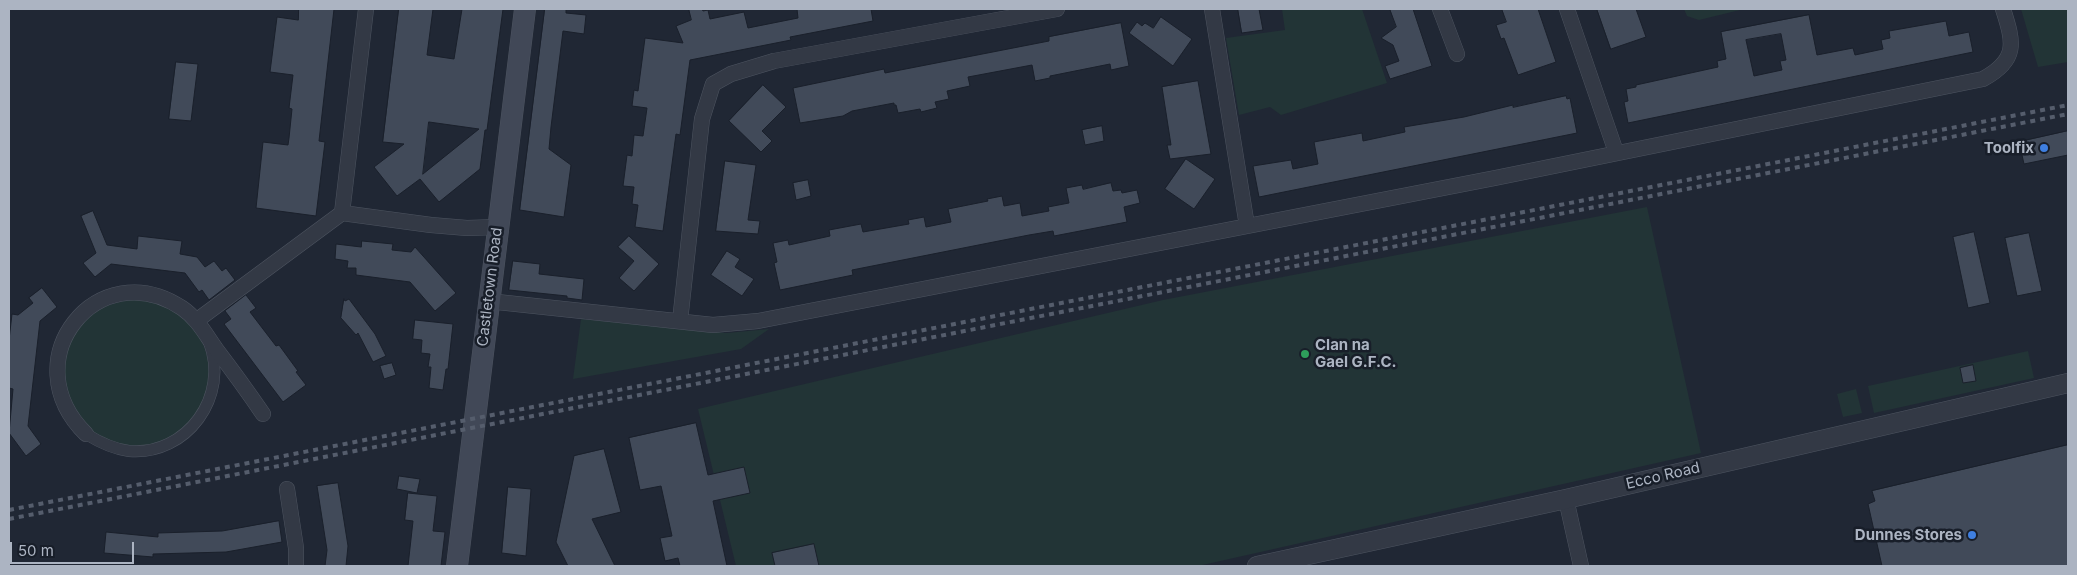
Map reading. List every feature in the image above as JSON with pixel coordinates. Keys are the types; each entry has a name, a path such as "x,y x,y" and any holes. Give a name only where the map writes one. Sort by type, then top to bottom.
{"main road":[{"name":"Castletown Road","path":"457,566 525,9"}],"street":[{"path":"342,214 366,9"},
{"path":"680,321 702,119 713,84 732,74 774,61 1057,9"},
{"path":"1212,9 1247,226"},
{"path":"1440,9 1457,54"},
{"path":"1567,9 1616,152"},
{"path":"488,301 713,324 758,321 1495,178 1983,78 2003,66 2010,56 2011,40 2003,9"},
{"path":"199,325 342,214 467,228 498,227"},
{"path":"199,325 211,349 214,365 212,392 200,418 184,434 159,448 145,451 128,451 112,447 86,434 75,423 66,410 58,384 57,366 61,345 77,319 88,308 103,300 123,294 144,293 171,301 184,310 199,325 263,414"},
{"name":"Ecco Road","path":"1257,566 1566,499 2068,383"},
{"path":"287,489 296,548 296,566"},
{"path":"1566,499 1581,566"}],"shaded area":[{"path":"1282,9 1362,9 1387,83 1281,115 1270,107 1239,115 1226,38 1285,30"},
{"path":"1684,9 1744,9 1699,20 1687,16"},
{"path":"2021,9 2068,9 2068,62 2038,67"},
{"name":"Clan na Gael G.F.C.","path":"1647,207 1701,453 1198,566 736,566 698,409 1163,300"},
{"path":"136,300 164,305 188,321 204,345 209,373 204,401 188,425 164,441 136,446 108,441 84,425 68,401 63,373 68,345 84,321 108,305"},
{"path":"581,319 727,333 769,329 741,349 573,379"},
{"path":"2028,351 2034,378 1874,413 1868,386"},
{"path":"1856,389 1862,413 1843,417 1837,394"}],"building":[{"path":"299,9 334,9 319,141 325,142 316,216 256,208 263,142 288,145 289,138 292,109 289,108 293,75 270,72 277,17 298,20"},
{"path":"399,9 433,9 427,55 454,59 462,9 503,9 480,169 439,202 420,179 397,196 374,167 404,144 383,142","holes":["429,122 479,129 423,174"]},
{"path":"545,9 566,9 566,13 586,15 584,34 563,31 551,127 549,149 571,165 564,217 520,210"},
{"path":"689,9 708,10 710,19 744,12 748,28 798,18 797,9 871,9 873,21 790,37 791,40 690,60 680,135 676,134 663,231 635,227 638,205 632,204 634,187 623,186 627,155 632,156 634,135 643,136 647,108 632,106 634,90 638,91 645,38 683,43 676,26 691,20"},
{"path":"1238,9 1259,9 1263,30 1242,33"},
{"path":"1390,9 1413,9 1432,66 1390,79 1385,66 1399,61 1393,45 1381,38 1396,27"},
{"path":"1502,9 1538,9 1556,62 1518,75 1504,38 1501,39 1496,25 1506,22"},
{"path":"1597,9 1636,9 1646,37 1611,49"},
{"path":"1809,15 1817,55 1853,48 1855,55 1883,49 1881,40 1890,38 1889,31 1946,21 1949,36 1969,32 1973,52 1628,123 1624,102 1628,101 1626,89 1636,87 1636,85 1718,67 1717,61 1726,59 1721,32","holes":["1781,34 1786,60 1780,61 1782,70 1754,76 1746,40"]},
{"path":"1161,17 1192,39 1173,66 1129,33 1137,22 1142,26 1145,23 1153,28"},
{"path":"1121,23 1129,66 1111,70 1110,64 1050,76 1050,78 1035,81 1032,65 968,77 970,86 947,91 949,99 935,102 937,108 921,112 920,109 898,113 894,103 852,111 843,116 800,123 793,88 884,69 885,73 1049,41 1049,37"},
{"path":"176,62 198,64 191,121 169,119"},
{"path":"1198,81 1211,154 1170,159 1167,145 1171,145 1162,87"},
{"path":"763,85 786,107 762,131 772,141 761,152 729,121"},
{"path":"1566,96 1567,99 1570,98 1577,133 1259,197 1253,166 1291,160 1293,169 1318,164 1314,142 1362,133 1363,141 1405,132 1404,127"},
{"path":"1102,126 1104,141 1085,145 1082,130"},
{"name":"Toolfix","path":"2068,131 2068,155 2024,164 2019,142"},
{"path":"1186,159 1215,179 1194,209 1165,189"},
{"path":"725,161 756,165 748,220 760,221 758,234 716,231"},
{"path":"808,180 811,196 796,200 793,183"},
{"path":"1111,183 1113,191 1121,190 1122,193 1137,190 1140,203 1124,207 1127,222 1054,236 1053,231 1029,235 852,270 853,275 780,290 774,263 777,262 773,243 788,240 789,245 830,236 829,230 861,224 863,232 909,224 908,220 924,217 926,227 951,222 948,209 988,201 987,199 1002,196 1004,206 1020,203 1022,216 1049,211 1048,207 1069,203 1066,188 1082,185 1083,189"},
{"path":"93,211 107,245 137,249 138,236 182,241 180,254 197,257 205,267 214,261 222,271 226,268 235,280 209,300 202,290 199,292 185,273 111,264 95,277 83,263 96,253 81,216"},
{"path":"1974,232 1990,303 1968,308 1953,237"},
{"path":"2029,233 2042,291 2017,296 2005,238"},
{"path":"629,236 659,264 634,291 619,278 634,261 618,247"},
{"path":"362,241 393,244 392,250 411,252 415,247 456,293 435,311 410,282 356,275 356,268 347,268 348,261 335,259 336,244 361,247"},
{"path":"727,251 740,259 735,267 754,279 742,296 711,275"},
{"path":"513,261 540,264 539,274 584,279 582,300 567,298 567,296 509,290"},
{"path":"42,288 57,307 40,321 28,426 41,444 26,456 9,433 13,389 9,388 9,340 12,314 18,315 33,303 29,298"},
{"path":"246,295 256,308 250,312 276,346 279,345 306,385 283,402 224,324 231,319 225,311"},
{"path":"344,299 345,301 349,299 375,334 386,356 373,362 358,333 356,335 341,318"},
{"path":"415,320 453,324 448,369 446,369 443,390 429,388 431,367 428,367 430,354 421,353 422,340 413,339"},
{"path":"392,363 396,375 384,379 380,366"},
{"path":"1973,365 1976,381 1963,383 1960,368"},
{"path":"696,423 708,475 744,467 750,493 713,501 727,566 680,566 678,558 665,561 660,538 672,536 661,486 640,490 629,438"},
{"name":"Dunnes Stores","path":"2068,445 2068,566 1882,566 1868,504 1875,501 1872,491"},
{"path":"604,449 621,512 592,519 615,566 568,566 556,542 574,456"},
{"path":"399,476 420,479 417,493 397,489"},
{"path":"338,483 348,546 346,566 325,566 327,550 317,486"},
{"path":"508,487 531,489 526,556 502,553"},
{"path":"408,493 437,496 433,531 445,532 441,566 408,566 413,521 405,520"},
{"path":"279,521 282,542 226,552 153,554 153,557 104,553 106,532 158,537 158,533 222,531"},
{"path":"814,544 819,566 775,566 772,553"}],"railway":[{"path":"9,510 2068,105"},
{"path":"9,519 2068,114"}],"place":[{"name":"Toolfix","path":"2044,148"},
{"name":"Clan na Gael G.F.C.","path":"1305,354"},
{"name":"Dunnes Stores","path":"1972,535"}]}
